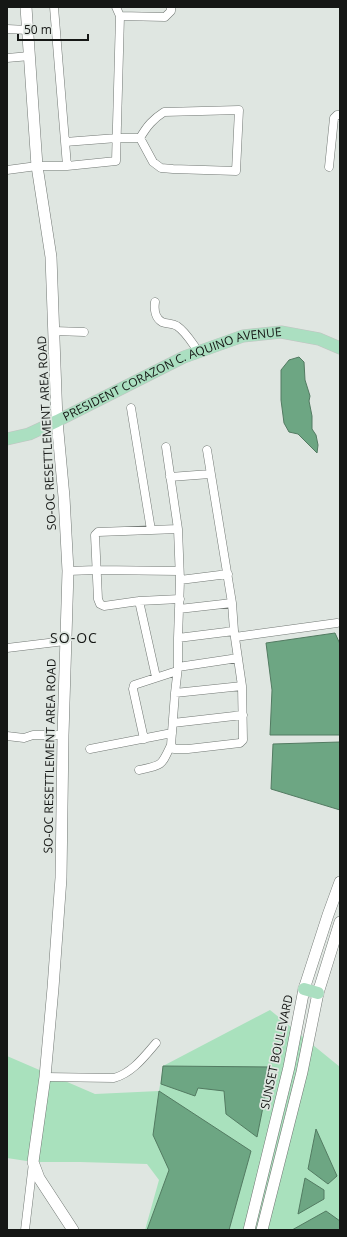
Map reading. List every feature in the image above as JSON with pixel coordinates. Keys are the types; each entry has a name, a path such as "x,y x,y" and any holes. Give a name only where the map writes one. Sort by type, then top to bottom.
{"main road":[{"name":"PRESIDENT CORAZON C. AQUINO AVENUE","path":"7,439 29,434 58,421 184,357 243,336 281,332 319,339 340,348"},
{"path":"304,989 318,993"}],"street":[{"name":"SO-OC RESETTLEMENT AREA ROAD","path":"26,7 38,166 51,257 58,421 68,571 65,641 61,878 45,1077 33,1162 38,1178 73,1230"},
{"path":"54,7 67,166"},
{"path":"7,170 38,166 67,166 116,161 120,16 116,7"},
{"path":"120,16 165,17 171,11 171,7"},
{"path":"7,29 28,30"},
{"path":"7,58 30,56"},
{"path":"239,110 236,171 173,170 161,168 153,162 140,138 146,126 154,117 164,112 239,110"},
{"path":"329,167 334,118 337,115 340,115"},
{"path":"65,142 117,138 140,138"},
{"path":"155,302 154,310 162,322 172,323 178,327 198,352"},
{"path":"54,331 84,332"},
{"path":"131,408 151,530"},
{"path":"166,447 178,529 180,580 178,669 174,693 172,733 172,744 174,749 188,749 240,743 243,740 242,686 232,603 206,450"},
{"path":"170,477 210,474"},
{"path":"178,529 98,532 95,535 98,599 100,604 104,606 139,601 180,599"},
{"path":"68,571 179,571"},
{"path":"180,580 228,574"},
{"path":"139,601 156,677"},
{"path":"179,609 232,603"},
{"path":"178,638 235,634 337,623"},
{"path":"7,648 65,641"},
{"path":"144,739 133,687 135,684 178,669 238,658"},
{"path":"174,693 242,686"},
{"path":"173,723 243,715"},
{"path":"90,750 172,733"},
{"path":"7,736 24,738 33,735 63,735"},
{"path":"139,770 157,766 162,763 172,744"},
{"name":"SUNSET BOULEVARD","path":"248,1230 289,1068 304,989 340,882"},
{"path":"262,1230 302,1072 318,993 340,922"},
{"path":"45,1077 114,1078 127,1072 141,1060 156,1043"},
{"path":"25,1230 33,1162"}],"shaded area":[{"path":"299,357 304,362 305,380 310,396 309,401 312,416 312,429 316,435 318,445 317,453 298,434 289,432 284,423 281,400 281,370 289,360"},
{"path":"335,633 340,644 340,735 270,735 272,690 266,643"},
{"path":"340,742 340,810 271,789 273,744"},
{"path":"270,1010 340,1067 340,1230 145,1230 159,1180 147,1164 33,1162 7,1158 7,1056 95,1094 159,1091 163,1066"},
{"path":"163,1066 271,1067 257,1137 226,1114 224,1091 198,1088 195,1096 161,1084"},
{"path":"159,1091 251,1151 229,1230 147,1230 169,1170 153,1135"},
{"path":"316,1129 337,1176 328,1184 308,1169"},
{"path":"305,1178 324,1190 324,1199 298,1214"},
{"path":"326,1211 340,1221 340,1230 292,1230"}],"district":[{"name":"SO-OC","path":"74,638"}]}
